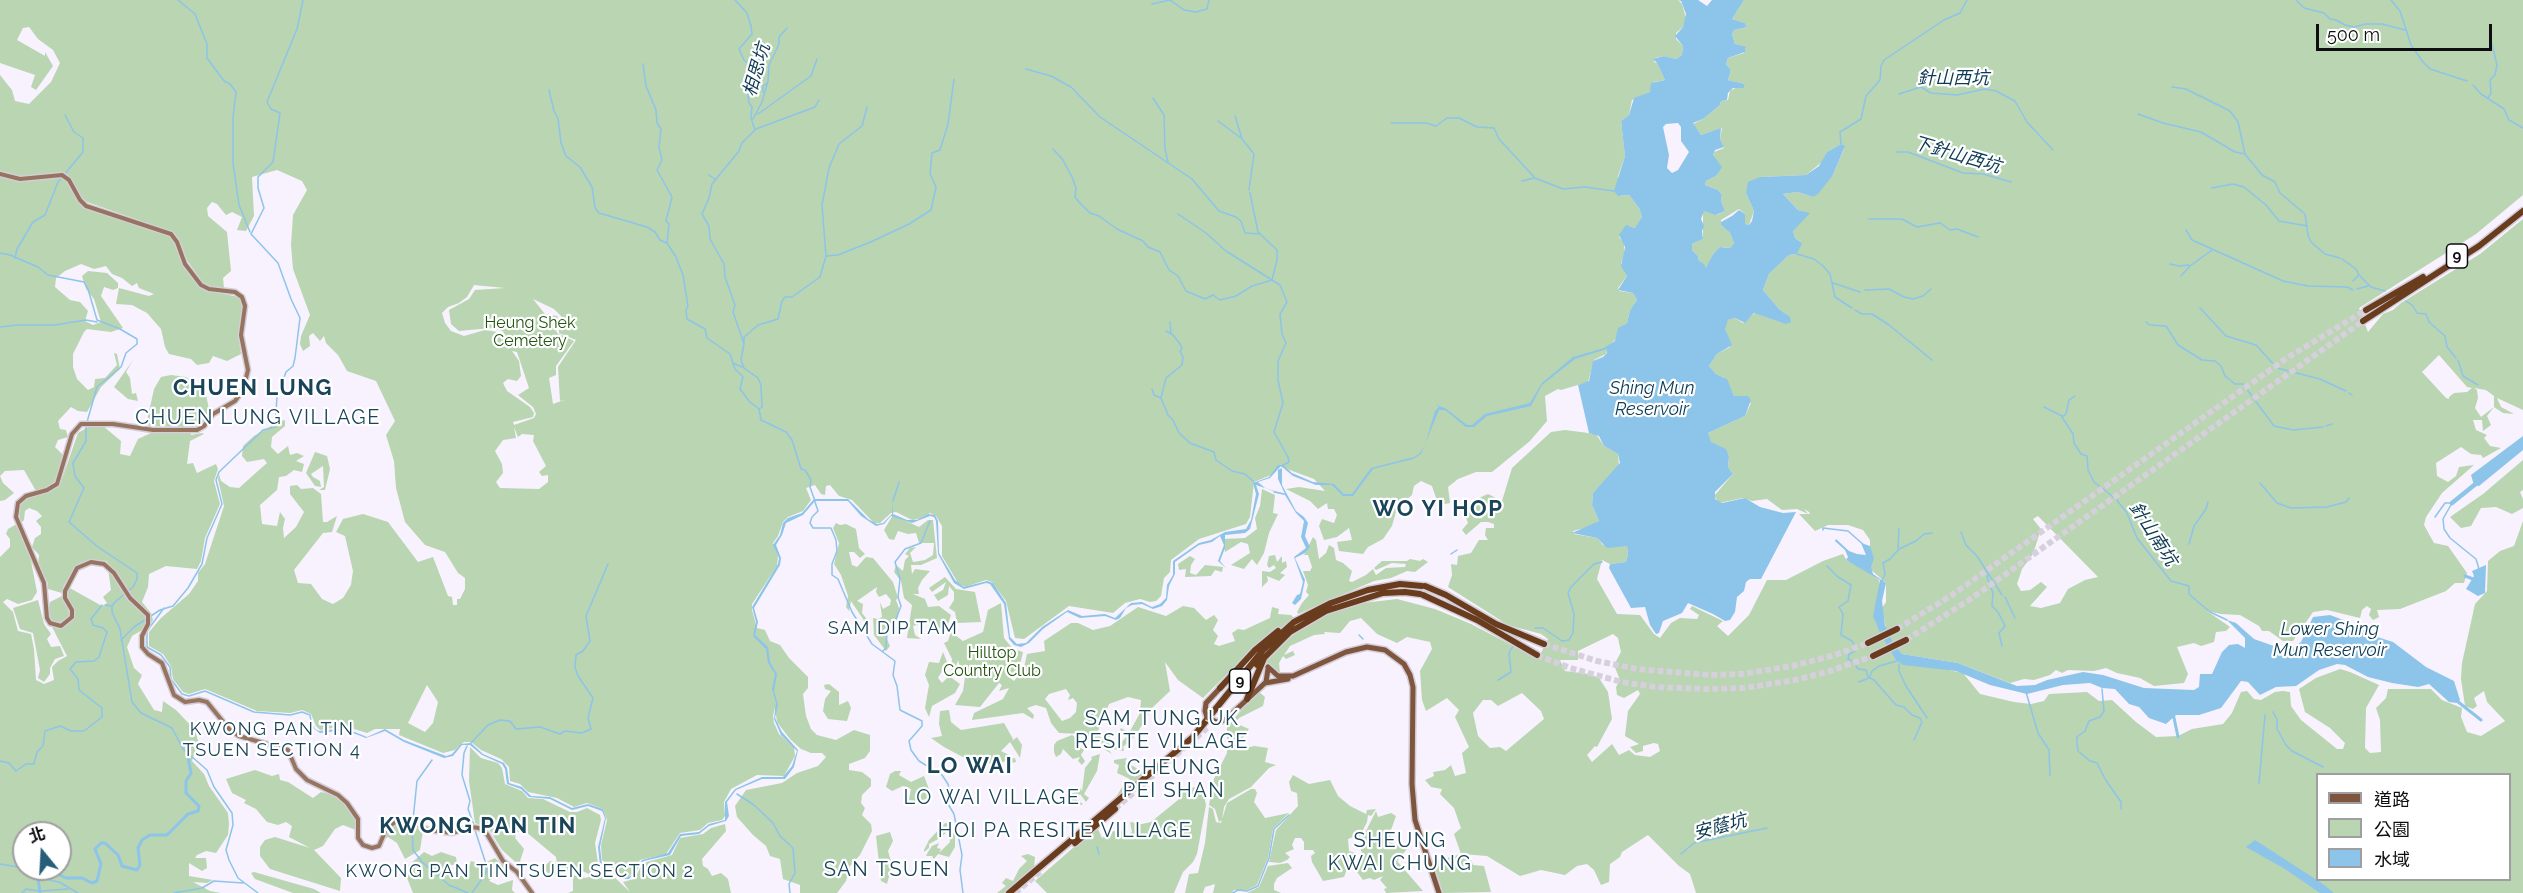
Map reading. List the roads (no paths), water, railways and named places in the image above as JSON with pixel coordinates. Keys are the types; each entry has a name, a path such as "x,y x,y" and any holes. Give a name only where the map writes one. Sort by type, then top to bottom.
{"highway":[{"name":"9","path":"2366,310 2469,249 2523,205"},
{"name":"9","path":"2363,321 2479,246 2523,211"},
{"name":"9","path":"1009,893 1193,737 1263,650 1294,622 1318,608 1404,584 1423,586 1446,595 1496,624 1544,644"},
{"name":"9","path":"1382,590 1421,595 1477,620 1538,655"},
{"name":"9","path":"1207,728 1268,652 1290,632 1310,619 1359,597"},
{"path":"1220,688 1255,650 1276,632 1294,622"},
{"path":"1868,643 1897,629"},
{"path":"1873,656 1906,640"},
{"path":"1247,699 1268,652"},
{"path":"1041,872 1115,808"}],"main road":[{"path":"0,174 20,179 64,176 86,206 170,233 177,241 183,259 199,283 207,289 235,292 242,297 245,306 241,332 248,364 245,385 238,398 213,414 203,427 194,430 157,430 92,423 77,426 73,431 57,484 52,489 23,497 17,504 16,515 43,580 47,618 53,625 64,625 72,616 72,610 65,598 65,591 75,571 83,564 95,562 104,564 114,573 131,599 148,615 148,624 142,636 142,647 163,665 170,688 177,698 184,702 199,700 207,702 234,734 288,750 296,769 307,780 335,793 346,801 358,819 358,838 363,845 372,848 379,846 385,830 391,823 399,820 411,821 428,830 452,832 474,827 482,830 490,838 503,861 517,872 532,893"},
{"path":"1264,684 1283,681 1346,652 1367,646 1385,650 1404,664 1413,687 1412,784 1415,820 1439,893"},
{"path":"1246,663 1206,703 1207,717 1216,722 1226,720 1264,684 1269,677 1267,666 1278,676 1293,676"}],"water":[{"name":"Shing Mun Reservoir","path":"1678,0 1698,0 1707,6 1712,0 1744,0 1732,19 1745,23 1747,27 1734,30 1732,34 1735,44 1746,47 1745,52 1728,58 1726,64 1731,70 1728,80 1745,84 1744,88 1733,88 1728,93 1727,100 1721,101 1720,105 1703,119 1693,123 1701,135 1721,128 1720,139 1724,147 1715,150 1713,155 1722,167 1716,176 1706,181 1705,185 1718,190 1722,195 1721,201 1725,211 1716,215 1704,211 1701,219 1704,226 1703,239 1692,244 1692,250 1698,256 1699,261 1706,268 1713,254 1720,247 1730,248 1734,243 1730,233 1721,225 1721,222 1739,210 1745,214 1745,224 1749,225 1752,221 1754,211 1746,193 1748,182 1760,177 1806,175 1819,166 1827,152 1841,144 1845,146 1833,175 1818,194 1813,197 1798,192 1783,194 1798,210 1810,213 1793,231 1795,238 1802,243 1797,254 1789,255 1769,274 1763,290 1779,309 1790,317 1791,322 1786,324 1754,313 1745,323 1735,318 1728,320 1725,329 1732,345 1717,354 1709,366 1716,374 1727,379 1734,396 1748,396 1751,400 1745,416 1708,433 1711,442 1726,449 1729,457 1728,467 1733,474 1715,492 1715,499 1722,503 1745,498 1760,507 1783,513 1796,512 1761,579 1750,579 1746,582 1744,591 1737,597 1735,612 1730,620 1725,621 1688,603 1682,613 1663,621 1659,633 1656,634 1650,625 1645,607 1631,608 1609,568 1610,564 1626,562 1627,546 1607,548 1597,538 1572,533 1599,521 1592,505 1593,493 1620,463 1618,454 1604,446 1599,436 1589,433 1578,385 1589,381 1593,361 1603,357 1607,349 1575,359 1542,385 1531,406 1487,416 1474,427 1466,427 1445,410 1439,410 1426,442 1435,411 1439,407 1436,405 1445,408 1467,425 1472,425 1485,414 1530,403 1542,383 1573,357 1604,348 1615,341 1618,328 1627,323 1630,310 1637,300 1633,293 1618,290 1627,276 1621,266 1625,247 1619,235 1626,225 1635,228 1642,217 1639,208 1629,195 1618,196 1614,191 1625,156 1621,121 1629,115 1634,98 1650,92 1651,83 1665,80 1653,59 1664,56 1676,59 1682,55 1683,46 1675,36 1683,27 1686,14 1681,1","holes":["1678,123 1681,127 1681,141 1689,152 1678,170 1672,173 1667,168 1669,155 1663,127 1666,124"]},
{"path":"2523,436 2523,450 2479,486 2474,485 2471,475"},
{"path":"1424,446 1421,454 1413,459 1373,469 1353,496 1343,496 1332,485 1316,485 1293,476 1281,466 1270,478 1258,482 1265,488 1285,494 1278,479 1278,470 1282,468 1282,485 1296,511 1308,523 1305,536 1310,547 1305,553 1295,558 1305,580 1301,599 1295,605 1292,603 1300,594 1303,582 1294,557 1306,548 1301,537 1304,521 1296,513 1285,495 1256,485 1259,494 1250,529 1245,533 1225,535 1225,548 1220,561 1226,568 1218,561 1224,545 1220,536 1212,542 1199,545 1175,562 1175,574 1169,586 1167,600 1162,606 1153,609 1142,604 1132,605 1126,608 1116,620 1105,616 1080,618 1067,612 1021,647 1014,645 1009,639 1004,604 990,584 964,589 954,583 938,554 934,517 930,516 912,523 891,516 884,524 876,526 861,516 848,501 815,501 803,515 786,523 776,545 781,558 780,565 754,608 758,622 755,635 768,647 770,662 777,674 774,691 778,705 775,718 782,732 798,750 794,767 785,779 762,779 736,790 727,802 729,816 726,821 709,826 699,834 681,836 670,855 644,861 629,879 621,879 613,873 604,871 600,866 598,847 605,818 602,811 588,806 572,810 550,799 529,797 521,789 507,784 502,764 482,755 470,745 462,745 453,756 444,758 404,742 385,731 366,738 345,730 320,733 313,728 310,718 315,729 319,731 345,728 367,737 385,729 404,740 446,756 452,754 461,744 471,743 483,754 504,763 509,783 522,787 531,796 550,797 572,808 588,804 603,809 606,818 600,847 602,865 605,869 626,878 632,875 642,860 668,853 680,834 699,832 709,824 725,820 725,802 735,789 762,777 783,777 792,766 797,751 781,735 774,719 776,703 772,689 775,674 768,663 766,649 753,636 756,622 752,607 778,564 779,558 773,545 780,535 783,523 788,518 802,513 814,499 848,499 868,519 877,524 883,523 892,514 893,500 893,514 907,520 917,520 928,514 935,515 938,521 939,553 955,580 964,587 987,581 993,583 1006,603 1010,637 1017,644 1026,643 1042,627 1068,610 1082,616 1105,614 1115,618 1131,603 1142,602 1152,607 1160,604 1166,598 1167,585 1173,575 1173,561 1199,543 1211,540 1225,532 1246,529 1251,520 1256,494 1253,483 1269,477 1278,465 1283,465 1292,473 1313,482 1334,484 1344,494 1352,494 1371,468 1414,457"},
{"name":"Lower Shing Mun Reservoir","path":"1836,539 1849,551 1857,554 1866,555 1861,543 1870,546 1874,558 1871,567 1873,574 1886,583 1882,601 1885,625 1893,643 1902,654 1958,663 2017,686 2035,685 2083,672 2103,675 2144,688 2194,690 2199,687 2200,674 2212,674 2222,652 2229,645 2238,644 2245,648 2245,638 2227,620 2236,623 2254,639 2288,651 2301,642 2313,617 2330,615 2351,623 2368,634 2393,642 2426,667 2454,681 2460,700 2457,703 2449,702 2429,684 2418,687 2392,683 2368,677 2345,665 2337,664 2319,670 2296,686 2276,687 2260,695 2248,682 2241,681 2221,708 2199,715 2176,715 2166,724 2149,718 2139,707 2129,704 2115,689 2102,688 2090,683 2063,685 2027,694 1990,685 1956,671 1903,665 1895,659 1873,616 1880,580 1846,560 1848,557 1845,550 1835,541"},
{"path":"2486,565 2485,593 2478,596 2466,589 2474,576 2472,571"},
{"path":"2255,840 2334,893 2320,893 2285,869 2246,847"}],"waterway":[{"path":"178,0 195,14 207,44 207,58 224,81 230,84 236,92 233,118 233,163 239,205 250,232"},
{"path":"121,640 134,627 160,610 173,606 188,588 202,564 207,538 222,504 216,480 219,472 263,430 275,427 277,397 286,372 293,366 300,318 278,263 251,234 264,208 258,188 258,177 273,162 280,113 271,109 267,102 297,29 303,0"},
{"path":"735,0 747,13 751,26 752,34 739,49 744,60 751,66 747,88 755,130 742,143 739,151 712,184 702,214 709,226 710,239 724,264 725,277 735,305 733,312 744,344 741,360 744,368 758,378 761,385 762,407 759,409 761,420 786,432 792,440 801,469 805,470 811,480 810,487 815,501"},
{"path":"1152,4 1170,0 1184,10 1196,12 1207,9 1209,0"},
{"path":"1841,144 1840,132 1861,119 1866,96 1880,80 1884,60 1944,20 1960,13 1967,0"},
{"path":"2296,0 2304,8 2324,13 2330,19 2345,25 2354,27 2382,24 2405,30"},
{"path":"2391,0 2400,11 2411,45 2423,62 2430,69 2467,81"},
{"name":"相思坑","path":"753,119 762,102 768,81 769,65 779,44 779,37 787,28"},
{"path":"2488,98 2491,93 2490,80 2495,75 2497,65 2492,44"},
{"path":"758,114 811,76 817,59"},
{"path":"643,64 646,86 656,110 657,123 661,129 659,147 662,160 657,170 672,197 666,221 669,224 667,243 683,275 688,306 686,310"},
{"path":"1026,69 1051,76 1071,87 1100,117 1192,179 1219,211 1241,221 1245,233 1260,234"},
{"path":"744,343 744,337 758,325 778,319 785,297 792,297 820,277 826,256 838,255 873,241 909,224 931,210 936,187 930,174 932,153 940,150 948,124 954,79"},
{"name":"相思坑","path":"763,92 763,86 766,84"},
{"path":"2473,85 2481,94 2504,109 2509,120 2523,128"},
{"name":"針山西坑","path":"1899,94 1921,87 1931,93 1957,95 1985,89 1996,91 2015,101 2027,122 2053,150"},
{"path":"2172,87 2186,89 2230,111 2238,122 2245,154"},
{"path":"549,90 566,156 580,167 592,187 595,208 599,213 647,227 655,232 660,240 667,243"},
{"path":"1153,98 1164,115 1165,149 1168,162"},
{"path":"756,129 815,107 819,100"},
{"path":"826,256 822,205 829,168 839,144 862,126 867,107"},
{"path":"2138,114 2201,132 2235,152 2245,154 2262,175 2275,182 2280,193 2305,214 2311,242 2325,254 2340,258"},
{"path":"15,258 17,249 33,222 45,215 58,182 83,152 83,138 74,132 65,115"},
{"path":"1235,116 1242,139 1254,154 1249,190"},
{"path":"1391,123 1426,123 1436,126 1447,118 1459,118 1477,127 1494,128 1499,139 1535,178 1563,189 1585,187 1614,191"},
{"path":"1218,121 1241,138"},
{"path":"1053,149 1063,160 1072,177 1076,188 1075,197 1079,202 1090,213 1160,252 1169,270 1178,276 1186,291 1205,299 1213,295 1220,300 1236,296 1252,286 1272,280 1280,285 1287,302 1280,314 1282,334 1286,343 1278,361 1278,380 1283,403 1274,432 1288,457 1289,462 1283,465"},
{"name":"下針山西坑","path":"1896,152 1908,152 1963,173 1983,174 2011,182"},
{"path":"709,175 716,180"},
{"path":"1522,181 1534,178"},
{"path":"2212,188 2233,184 2244,187 2266,205 2279,221 2307,226"},
{"path":"1178,214 1206,233 1226,251 1272,280 1277,250 1258,232 1250,193"},
{"path":"1869,219 1902,219 1917,227 1940,223 1950,230 1957,229 1978,237"},
{"path":"2186,230 2192,240 2283,281 2308,286 2347,287 2353,290"},
{"path":"2181,276 2190,266 2212,250"},
{"path":"0,253 38,267 48,275 84,282 97,320 137,339 137,344 126,353 121,367 97,387 87,422"},
{"path":"1797,254 1814,259 1823,266 1830,274 1835,297 1852,308"},
{"path":"2342,259 2356,269 2371,287 2385,291"},
{"path":"2170,264 2189,265"},
{"path":"2353,281 2358,276"},
{"path":"1833,283 1860,292"},
{"path":"2357,289 2368,286"},
{"path":"1865,290 1889,289 1913,299 1923,296 1931,289"},
{"path":"2406,301 2417,313 2426,314 2429,322 2445,336 2447,347 2456,358"},
{"path":"2200,308 2226,336 2256,345 2277,368 2320,379 2346,391"},
{"path":"686,310 687,319 705,329 707,338 730,354 733,363 742,367"},
{"path":"1855,310 1862,314 1872,314 1889,325 1932,360"},
{"path":"0,327 55,325 86,320 97,322"},
{"path":"1170,322 1171,334"},
{"path":"2146,322 2150,325 2166,326 2178,345 2202,360 2215,361 2221,366 2225,376 2235,384 2243,384 2274,426 2293,430 2323,427"},
{"path":"1166,331 1173,335 1180,344 1183,357 1182,365 1166,378 1161,398 1168,415 1179,433 1190,443 1214,452 1216,460 1232,471 1245,474 1254,482"},
{"path":"2458,360 2463,376 2478,385"},
{"path":"733,364 743,377 740,389 759,409"},
{"path":"1152,389 1154,395 1161,398"},
{"name":"針山南坑","path":"2075,396 2069,400 2066,414 2062,417 2073,434 2074,443 2081,454 2087,456 2088,470 2094,482 2116,499 2127,513 2137,538 2171,581 2189,586 2189,594 2210,612 2227,620"},
{"path":"2044,407 2062,416"},
{"path":"2326,426 2332,424"},
{"path":"86,427 86,441 73,463 75,476 84,488 69,522 98,547 137,573 133,587 112,606"},
{"path":"893,501 899,482"},
{"path":"2452,503 2478,482"},
{"path":"2260,483 2277,503 2291,508 2327,507 2346,502 2349,498"},
{"path":"1274,492 1284,494"},
{"path":"815,502 818,511 810,523 813,528 831,528 836,540 837,551 832,564 832,575 838,579 852,612 872,644 895,661 893,675 900,710 922,721 922,726 909,741 911,750 919,761 942,775 948,784 949,789 945,799 954,814 962,855 960,870 963,893"},
{"path":"2189,544 2194,526 2208,502"},
{"path":"2435,517 2445,503 2451,503"},
{"path":"2452,503 2443,519 2444,529 2450,538 2476,559 2479,569"},
{"path":"883,651 886,648 887,632 901,606 898,597 900,579 895,562 905,549 921,543 930,521"},
{"path":"1823,530 1823,528 1848,531 1865,546"},
{"path":"1898,548 1899,528"},
{"path":"1961,532 1966,545 1977,556 2002,595"},
{"path":"1882,581 1885,574 1883,563 1899,549 1916,541 1924,534 1932,533"},
{"path":"1451,554 1457,550"},
{"path":"1535,628 1543,628 1562,641 1569,640 1573,633 1574,614 1568,593 1594,564 1602,562"},
{"path":"471,743 488,725 500,720 510,721 516,729 540,727 560,734 565,731 582,733 591,729 588,718 593,698 578,676 575,667 576,655 583,651 590,641 586,616 608,564"},
{"path":"1827,566 1851,585 1848,601 1839,607 1843,614 1841,635 1852,641 1856,648 1849,654 1848,659 1853,661 1858,669 1866,670 1868,677 1874,680 1896,705 1904,707 1912,715 1920,718 1922,722 1914,740"},
{"path":"1988,575 1993,593 1992,606 2005,626 1999,633 2002,646"},
{"path":"2465,576 2476,580"},
{"path":"2005,597 2015,618"},
{"path":"0,761 9,763 16,771 26,764 34,764 37,752 43,746 45,731 60,726 71,731 84,731 102,717 102,708 79,690 78,679 70,669 76,662 94,661 99,657 107,632 93,625 91,619 102,605"},
{"path":"106,605 111,606"},
{"path":"112,607 120,629 132,702 141,713 172,728 183,749 207,770 214,787 232,813 233,825 226,850 229,860 238,878 258,893"},
{"path":"164,608 147,631 147,647 161,655 170,667 171,679 182,694 189,696 205,691 254,712 290,715 302,712 310,715 311,721"},
{"path":"2362,633 2370,628"},
{"path":"1359,635 1363,639"},
{"path":"1498,680 1511,672 1509,653 1513,646"},
{"path":"1870,676 1872,671 1879,666 1897,661"},
{"path":"1899,664 1899,671 1906,686 1927,718"},
{"path":"1859,682 1869,678"},
{"path":"2102,689 2104,711 2100,717 2089,721 2085,731 2077,737 2078,751 2090,761 2097,763 2121,802 2121,809"},
{"path":"2026,692 2038,733 2049,750 2050,776"},
{"path":"2457,701 2481,720"},
{"path":"2273,712 2277,719 2277,729 2286,745 2292,751 2323,767"},
{"path":"2173,713 2178,737"},
{"path":"2259,783 2265,715"},
{"path":"467,746 462,775 470,801 468,809 474,825"},
{"path":"40,893 38,879 43,873 55,873 66,878 82,878 92,883 97,881 101,864 95,849 101,843 105,843 118,855 122,866 137,870 140,865 138,848 142,840 150,835 167,835 188,814 198,811 199,806 186,793 186,781 191,773 187,752"},
{"path":"413,820 417,781 432,760"},
{"path":"737,794 754,805 773,823 780,836 793,848 795,873 789,884 790,893"},
{"path":"1233,893 1238,890 1247,891 1258,886 1269,858 1274,829 1289,815"},
{"path":"412,824 413,850 422,862 449,885 468,893"},
{"name":"安蔭坑","path":"1681,854 1694,843 1767,828"},
{"path":"472,893 486,873 487,867 475,830"},
{"path":"1097,847 1099,854"},
{"path":"0,864 12,866"},
{"path":"54,881 78,893"},
{"path":"174,893 202,888 214,881 243,883"},
{"path":"22,893 26,889 39,891"},
{"path":"42,891 68,889"}],"tunnel":[{"path":"1897,629 1952,595 2287,358 2366,310"},
{"path":"1906,640 1969,600 2363,321"},
{"path":"1544,644 1597,661 1637,669 1710,675 1742,674 1792,666 1835,655 1868,643"},
{"path":"1537,655 1570,668 1622,682 1655,687 1704,689 1744,688 1795,680 1873,656"},
{"path":"1246,663 1258,659 1266,664"},
{"path":"1115,809 1207,728"},
{"path":"1015,893 1041,871"}],"district":[{"name":"CHUEN LUNG","path":"253,388"},
{"name":"CHUEN LUNG VILLAGE","path":"258,418"},
{"name":"WO YI HOP","path":"1438,509"},
{"name":"SAM DIP TAM","path":"893,629"},
{"name":"SAM TUNG UK RESITE VILLAGE","path":"1162,730"},
{"name":"KWONG PAN TIN TSUEN SECTION 4","path":"272,740"},
{"name":"LO WAI","path":"970,766"},
{"name":"CHEUNG PEI SHAN","path":"1174,780"},
{"name":"LO WAI VILLAGE","path":"992,798"},
{"name":"KWONG PAN TIN","path":"478,826"},
{"name":"HOI PA RESITE VILLAGE","path":"1065,831"},
{"name":"SHEUNG KWAI CHUNG","path":"1400,852"},
{"name":"SAN TSUEN","path":"887,870"},
{"name":"KWONG PAN TIN TSUEN SECTION 2","path":"520,872"}],"park label":[{"name":"Heung Shek Cemetery","path":"530,332"},
{"name":"Hilltop Country Club","path":"992,662"}]}
